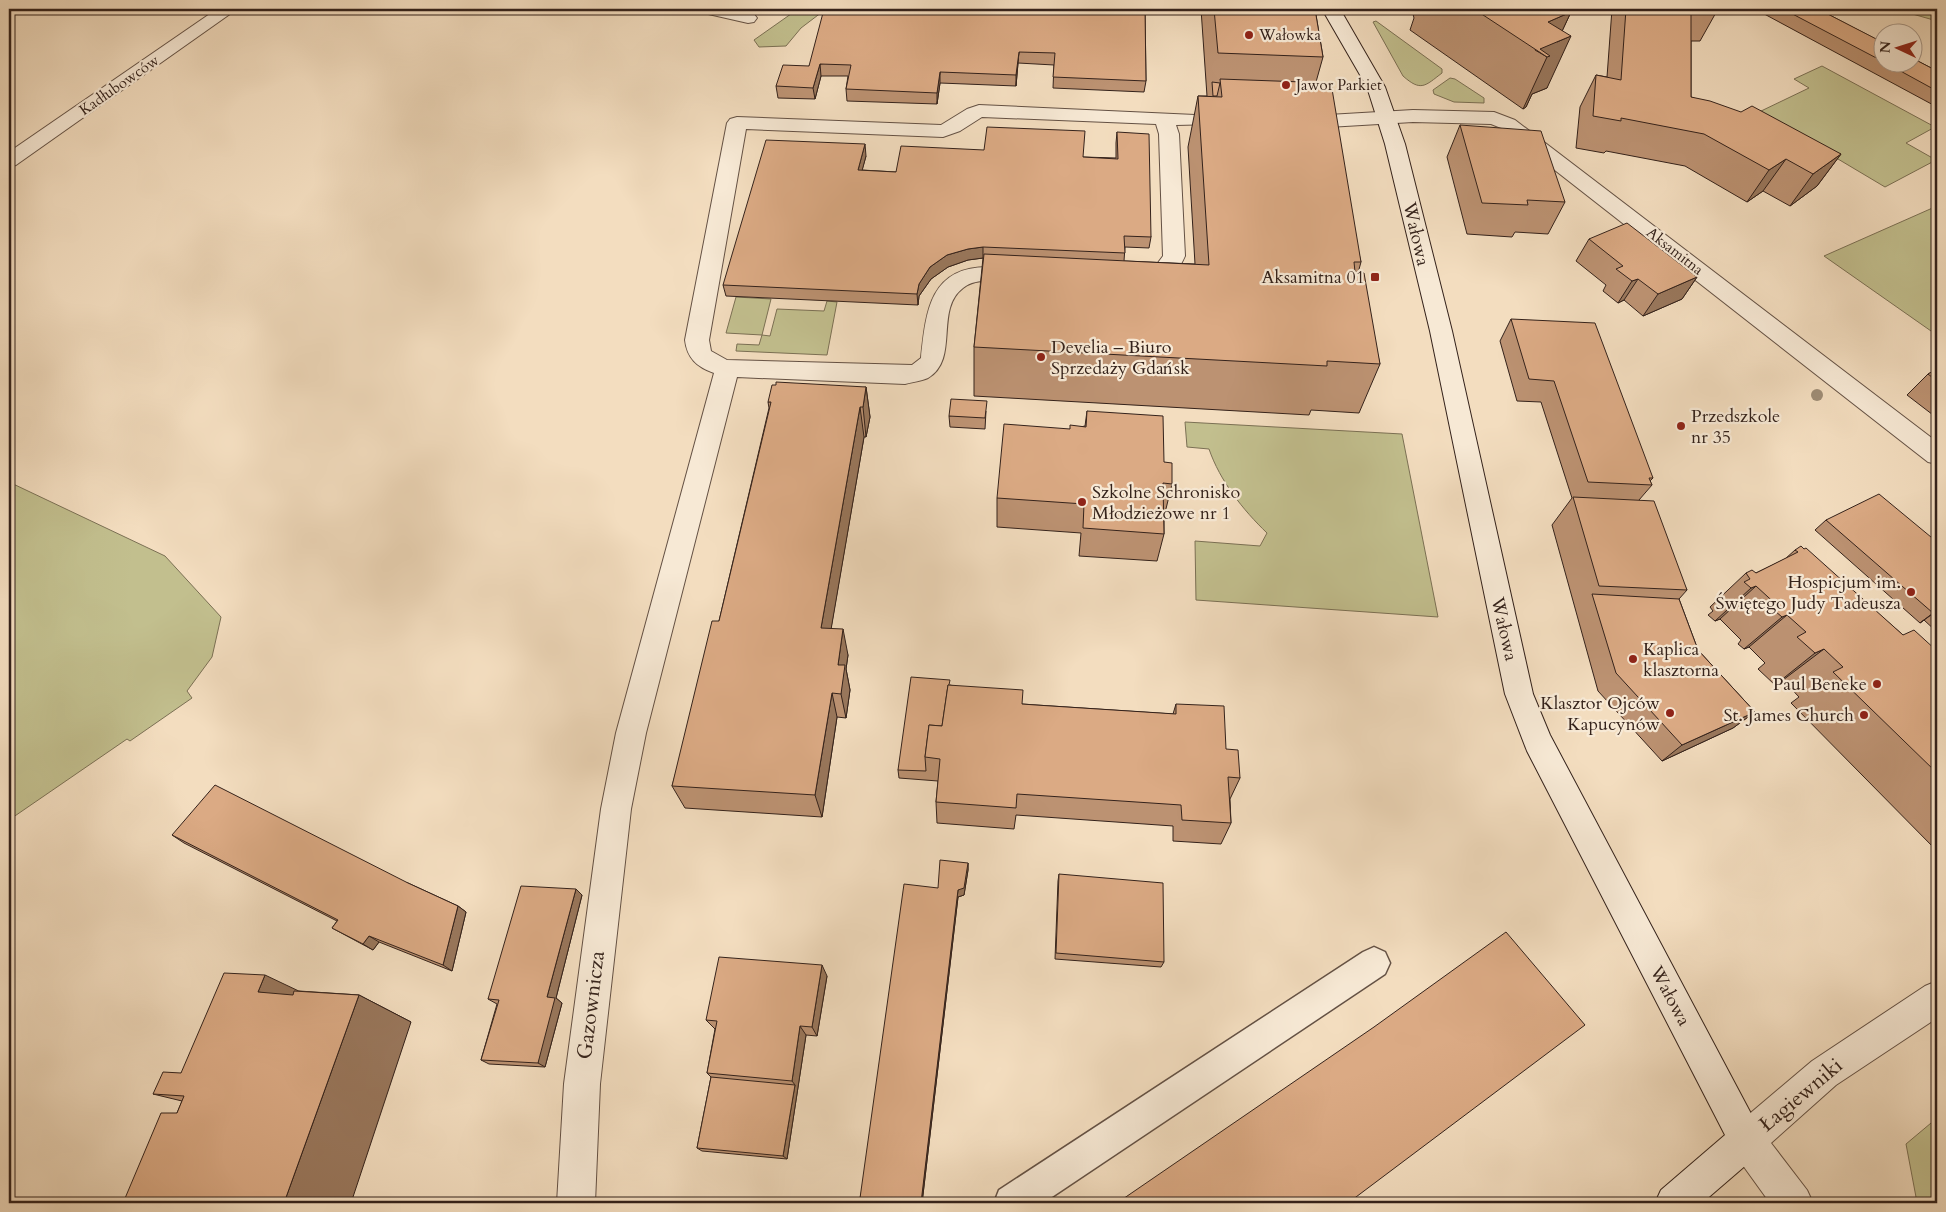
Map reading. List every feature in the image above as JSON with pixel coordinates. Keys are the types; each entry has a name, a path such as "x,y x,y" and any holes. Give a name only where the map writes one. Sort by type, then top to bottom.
{"street":[{"name":"Kadłubowców","path":"9,161 228,9"},
{"path":"710,9 748,18"},
{"name":"Wałowa","path":"1331,9 1376,87 1387,118 1441,331 1468,467 1519,694 1538,741 1747,1140 1771,1176 1794,1203"},
{"path":"1039,276 988,274 963,278 943,297 932,362 919,372 905,375 727,368 707,362 698,351 697,340 737,123 943,131 954,128 969,114 979,111 1165,120 1210,120"},
{"name":"Aksamitna","path":"1311,122 1387,118 1478,117 1494,118 1508,124 1572,171 1936,453"},
{"path":"1121,280 1158,277 1170,267 1174,256 1169,134 1165,120"},
{"name":"Gazownicza","path":"576,1203 582,1084 616,808 630,733 727,368"},
{"name":"Łagiewniki","path":"1674,1203 1824,1073 1937,998"}],"lane":[{"path":"1012,1203 1374,963"}],"shaded area":[{"path":"798,9 826,9 801,28 786,46 759,47 754,40"},
{"path":"1895,9 1937,9 1937,21"},
{"path":"1376,21 1442,69 1442,73 1427,84 1419,86 1409,81 1403,76 1373,22"},
{"path":"1822,66 1935,127 1906,143 1936,160 1885,187 1759,112 1809,88 1794,79"},
{"path":"1450,78 1455,79 1484,98 1484,103 1454,102 1434,94 1433,90"},
{"path":"1937,206 1937,328 1931,331 1824,256"},
{"path":"736,297 771,299 762,335 726,333"},
{"path":"827,301 837,302 827,355 736,351 737,344 759,345 762,335 770,336 777,309 824,311"},
{"path":"1185,422 1402,434 1438,617 1196,600 1195,541 1260,546 1267,533 1249,515 1226,484 1209,449 1187,447"},
{"path":"9,482 165,556 221,617 212,657 187,691 192,698 130,741 127,739 9,820"},
{"path":"1937,1118 1937,1203 1922,1203 1916,1197 1906,1144"}],"building":[{"path":"824,9 1145,9 1146,81 1053,77 1055,53 1019,52 1016,75 940,72 937,93 846,89 851,65 820,64 813,88 776,86 783,65 809,66"},
{"path":"1214,9 1315,9 1323,57 1218,53"},
{"path":"1474,9 1565,9 1571,12 1548,22 1571,36 1540,49 1550,56 1547,57"},
{"path":"1626,9 1691,9 1691,97 1710,101 1741,112 1752,106 1841,154 1813,174 1786,159 1769,170 1704,134 1621,118 1621,121 1593,116 1596,75 1621,80"},
{"path":"1783,9 1818,9 1874,38 1874,57"},
{"path":"1924,64 1937,71 1937,91 1902,72 1924,72"},
{"path":"1220,79 1331,83 1361,262 1354,262 1355,272 1364,273 1380,364 1327,361 1327,366 974,347 984,254 1209,265 1198,96 1222,97"},
{"path":"1212,82 1220,83 1217,96 1213,96"},
{"path":"1460,125 1541,131 1565,202 1527,200 1528,205 1482,203"},
{"path":"987,127 1085,131 1083,157 1118,159 1117,132 1149,134 1151,237 1124,236 1125,253 983,247 968,249 947,255 930,267 919,284 917,294 723,285 766,140 865,144 858,170 896,172 901,146 984,150"},
{"path":"1627,223 1697,277 1658,294 1638,279 1632,281 1616,269 1623,266 1589,239"},
{"path":"1511,319 1595,323 1653,478 1649,478 1652,485 1588,482 1554,381 1529,379"},
{"path":"1937,369 1937,381 1928,374"},
{"path":"776,382 866,387 863,407 860,407 821,628 843,629 838,665 845,665 841,694 832,693 815,795 672,786 712,621 719,621 771,402 768,402 772,385 776,385"},
{"path":"951,399 987,401 985,418 949,416"},
{"name":"Szkolne Schronisko Młodzieżowe nr 1","path":"1087,411 1163,416 1164,462 1172,463 1172,484 1163,483 1164,534 1083,528 1084,504 997,498 1004,424 1070,429 1070,425 1086,427"},
{"name":"Hospicjum im. Świętego Judy Tadeusza","path":"1879,494 1937,542 1937,611 1933,613 1826,520"},
{"path":"1573,497 1654,501 1687,590 1599,586"},
{"path":"1801,546 1804,549 1806,548 1903,635 1914,630 1937,651 1937,773 1833,672 1843,667 1824,649 1815,653 1797,637 1806,632 1787,615 1782,617 1775,611 1780,608 1756,586 1751,588 1744,582 1750,579 1746,573 1752,570 1756,573 1798,552 1795,550"},
{"path":"1592,594 1679,599 1698,650 1755,712 1682,745 1616,673"},
{"path":"911,677 950,680 942,726 929,725 925,757 926,771 898,770"},
{"path":"948,685 1023,690 1022,704 1176,714 1176,704 1224,706 1226,749 1238,750 1240,778 1228,777 1231,823 1182,820 1181,805 1017,794 1016,808 936,802 940,759 925,757 929,725 942,726"},
{"path":"215,785 408,883 458,906 443,965 369,936 363,944 332,928 338,920 172,835"},
{"path":"940,860 968,863 964,888 958,890 921,1203 901,1203 860,1198 904,884 938,888"},
{"path":"1059,874 1163,883 1164,962 1056,953"},
{"path":"521,886 576,889 547,997 555,998 538,1063 481,1060 499,1000 488,999"},
{"path":"1506,932 1585,1025 1348,1203 1117,1203 1374,1027"},
{"path":"719,957 822,965 812,1027 800,1026 792,1081 707,1073 717,1021 706,1020"},
{"path":"224,973 265,975 258,992 293,995 294,991 359,995 284,1203 123,1203 161,1113 177,1113 184,1096 153,1094 163,1072 181,1073"},
{"path":"711,1077 795,1085 783,1156 697,1148"}],"place":[{"name":"Wałowka","path":"1249,35"},
{"name":"Jawor Parkiet","path":"1286,85"},
{"name":"Aksamitna 01","path":"1375,277"},
{"name":"Develia – Biuro Sprzedaży Gdańsk","path":"1041,357"},
{"name":"Przedszkole nr 35","path":"1681,426"},
{"name":"Szkolne Schronisko Młodzieżowe nr 1","path":"1082,502"},
{"name":"Hospicjum im. Świętego Judy Tadeusza","path":"1911,592"},
{"name":"Kaplica klasztorna","path":"1633,659"},
{"name":"Paul Beneke","path":"1877,684"},
{"name":"Klasztor Ojców Kapucynów","path":"1670,713"},
{"name":"St. James Church","path":"1864,715"}]}
